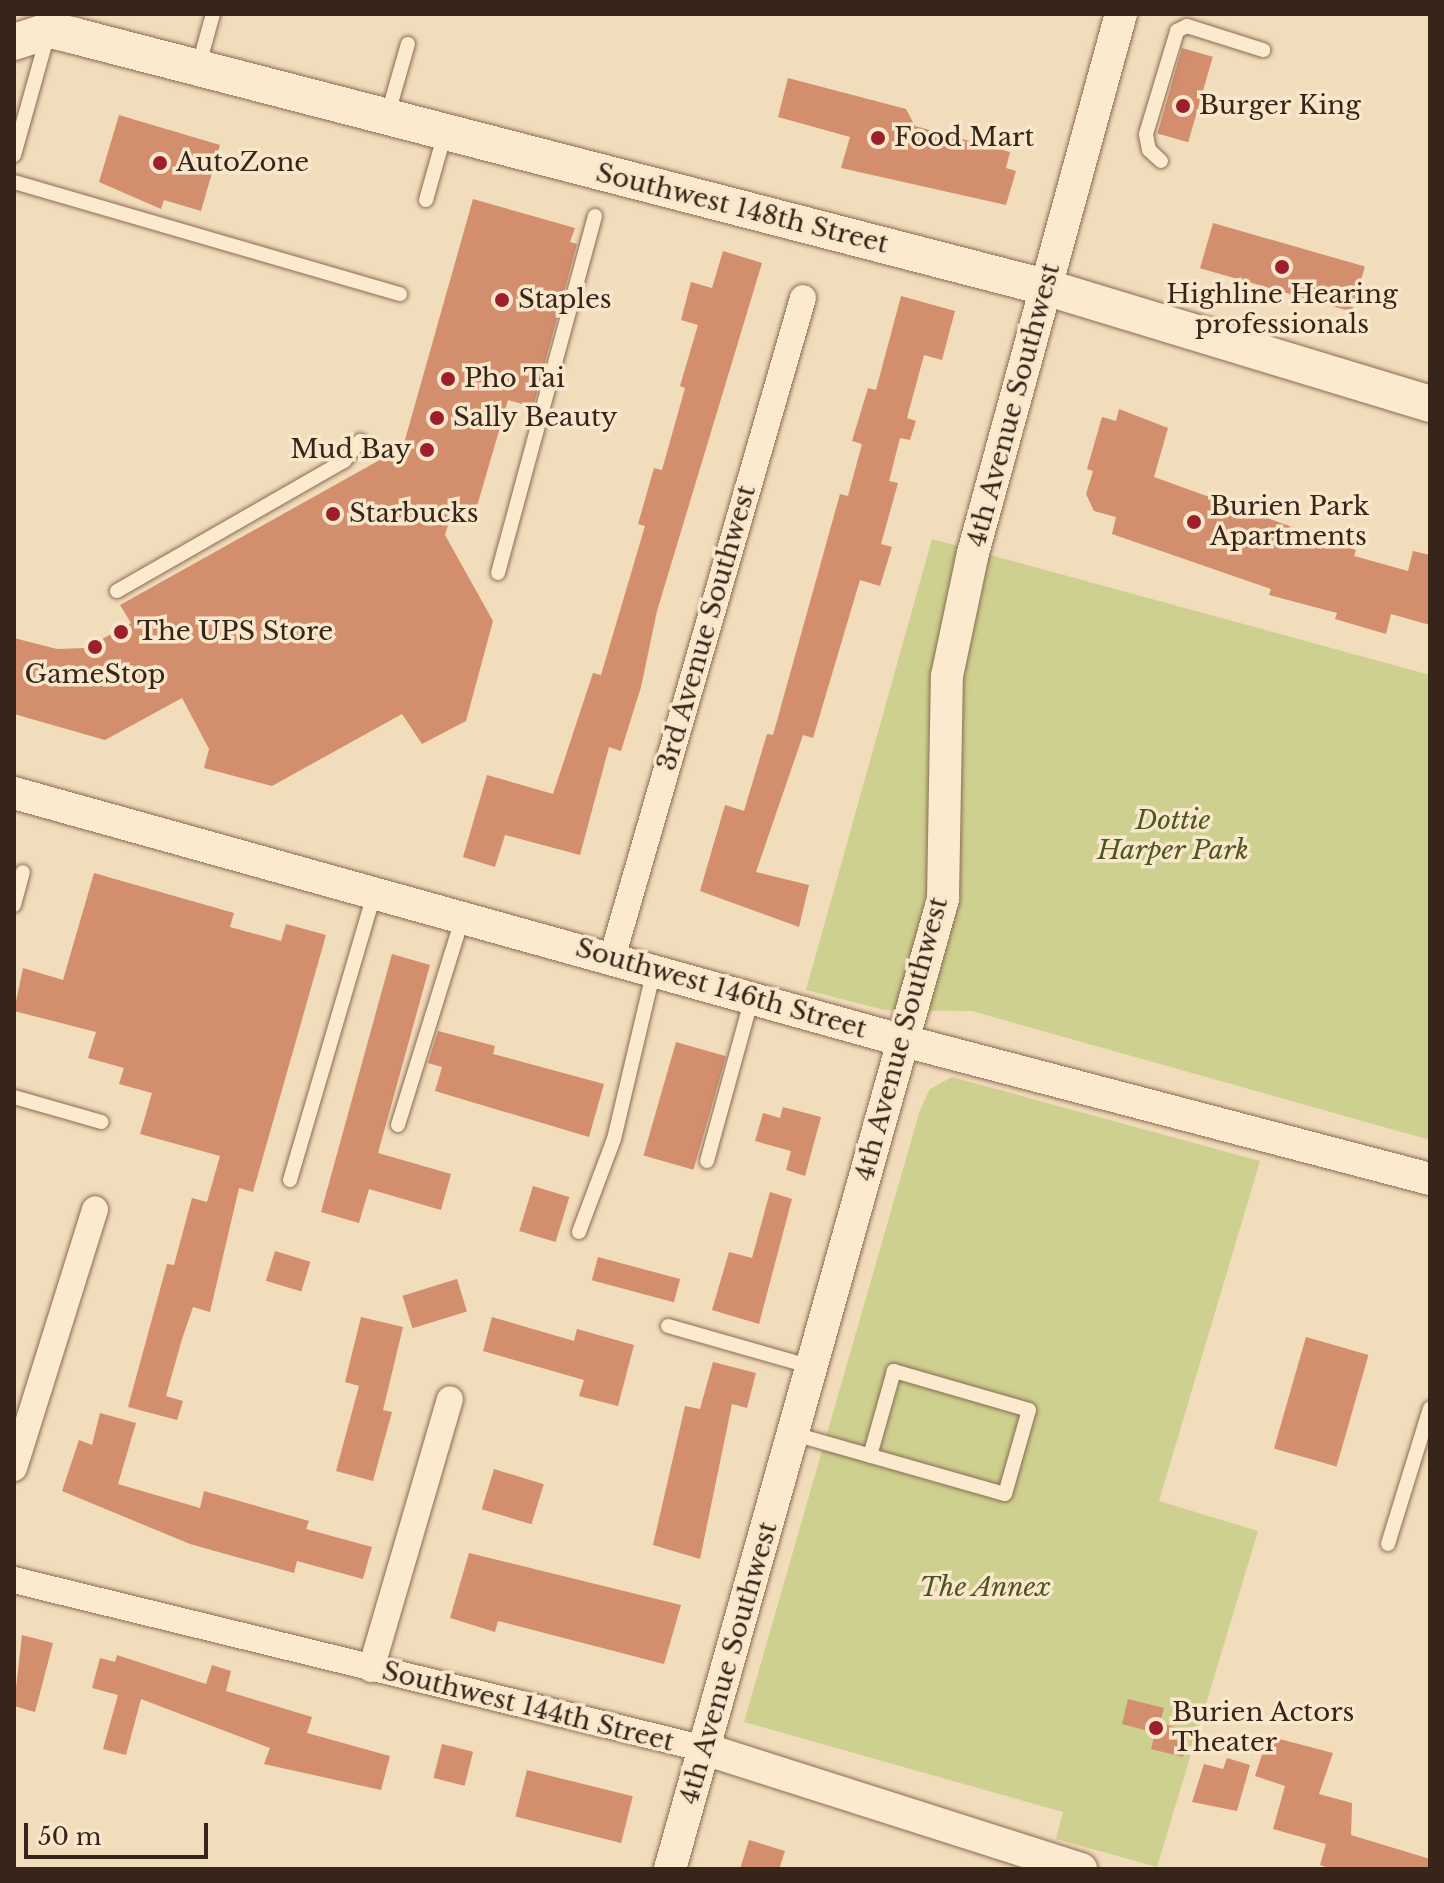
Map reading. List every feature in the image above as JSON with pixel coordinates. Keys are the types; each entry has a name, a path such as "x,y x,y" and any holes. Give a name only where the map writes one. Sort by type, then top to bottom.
{"main road":[{"name":"Southwest 148th Street","path":"61,23 198,68 1045,287 1430,404"},
{"path":"14,42 61,23"}],"street":[{"name":"4th Avenue Southwest","path":"670,1869 943,899 947,676 1045,287 1121,14"},
{"name":"3rd Avenue Southwest","path":"612,958 803,298"},
{"name":"Southwest 146th Street","path":"14,793 375,891 904,1041 1430,1179"},
{"path":"14,1468 95,1209"},
{"path":"371,1669 450,1399"},
{"name":"Southwest 144th Street","path":"14,1580 705,1749 1081,1869"}],"lane":[{"path":"198,68 213,14"},
{"path":"14,155 61,23"},
{"path":"1161,161 1149,150 1146,134 1177,31 1187,26 1263,50"},
{"path":"387,117 408,44"},
{"path":"426,200 445,133"},
{"path":"14,182 400,294"},
{"path":"498,573 595,216"},
{"path":"117,591 344,461 360,441"},
{"path":"14,905 23,872"},
{"path":"290,1180 375,891"},
{"path":"398,1125 463,916"},
{"path":"579,1232 614,1139 654,970"},
{"path":"707,1161 752,998"},
{"path":"14,1097 102,1122"},
{"path":"668,1326 812,1367"},
{"path":"794,1434 870,1456 1005,1494 1029,1410 894,1371 870,1456"},
{"path":"1388,1544 1430,1408"}],"green space":[{"name":"Dottie Harper Park","path":"932,539 1430,675 1430,1140 972,1011 884,1010 806,990"},
{"name":"The Annex","path":"952,1077 1260,1161 1159,1501 1258,1531 1157,1867 1056,1839 1063,1812 744,1722 920,1110 930,1089"}],"building":[{"name":"Burger King","path":"1182,48 1213,57 1188,142 1157,134"},
{"path":"788,78 906,109 915,126 1010,152 1006,168 1016,171 1006,205 841,168 850,137 778,117"},
{"name":"AutoZone","path":"119,115 220,145 201,211 164,200 161,209 99,182"},
{"path":"473,199 575,228 570,242 577,244 533,407 508,400 475,513 453,508 445,535 493,621 466,721 422,744 402,714 272,786 204,768 209,749 182,698 105,740 14,714 14,638 57,649 86,648 131,623 120,605 403,447"},
{"path":"1213,223 1365,267 1352,312 1200,268"},
{"path":"723,251 762,263 657,611 641,687 621,751 609,747 580,855 505,835 495,867 463,857 487,775 553,794 593,673 601,675 645,526 638,524 654,468 662,470 685,388 680,386 698,325 681,320 691,282 712,288"},
{"path":"901,296 955,311 942,360 924,355 907,418 916,421 910,440 900,438 889,481 898,483 881,544 892,547 880,586 860,580 813,738 803,735 756,872 809,885 799,927 700,891 725,805 744,811 767,734 773,735 840,494 848,496 862,444 852,441 868,388 876,390"},
{"name":"Burien Park Apartments","path":"1119,409 1168,428 1154,477 1356,550 1354,556 1408,571 1413,551 1430,555 1430,625 1391,614 1386,634 1335,619 1337,613 1269,595 1271,589 1112,534 1116,517 1094,511 1086,494 1093,471 1087,469 1102,417 1116,421"},
{"path":"94,873 234,913 230,927 281,941 286,924 326,935 253,1192 239,1188 210,1312 193,1307 182,1339 166,1396 183,1401 177,1420 128,1407 167,1264 174,1265 192,1198 207,1202 220,1156 140,1134 152,1093 119,1084 124,1068 88,1058 96,1032 14,1011 23,968 63,980"},
{"path":"392,954 430,965 378,1153 451,1174 441,1210 369,1189 359,1223 321,1212"},
{"path":"438,1031 495,1046 493,1054 604,1084 589,1137 435,1091 442,1067 428,1063"},
{"path":"676,1042 726,1056 693,1170 643,1155"},
{"path":"783,1107 821,1117 805,1176 786,1170 791,1151 755,1141 763,1113 780,1118"},
{"path":"533,1186 569,1197 556,1242 519,1231"},
{"path":"770,1192 792,1199 759,1324 712,1310 729,1252 752,1258"},
{"path":"275,1251 310,1262 301,1291 266,1281"},
{"path":"598,1257 680,1279 674,1302 592,1280"},
{"path":"457,1279 467,1312 412,1328 402,1296"},
{"path":"361,1317 403,1327 383,1410 392,1412 373,1481 336,1471 359,1386 345,1382"},
{"path":"492,1317 574,1341 577,1329 634,1345 618,1406 579,1396 584,1380 483,1351"},
{"path":"1306,1337 1368,1355 1337,1466 1274,1449"},
{"path":"713,1362 756,1373 747,1408 732,1404 700,1559 653,1545 685,1406 700,1409"},
{"path":"100,1413 136,1423 118,1484 200,1508 204,1491 309,1521 306,1529 372,1547 363,1579 297,1561 294,1573 190,1544 62,1491 79,1440 92,1445"},
{"path":"494,1469 544,1484 531,1524 482,1509"},
{"path":"469,1553 681,1605 664,1664 498,1621 495,1632 450,1618"},
{"path":"22,1635 53,1643 35,1712 14,1706"},
{"path":"117,1655 206,1684 212,1665 231,1671 226,1691 312,1717 307,1733 390,1756 381,1790 264,1764 270,1748 141,1699 126,1755 103,1749 118,1695 92,1688 100,1658 115,1662"},
{"name":"Burien Actors Theater","path":"1128,1699 1164,1708 1160,1723 1190,1731 1183,1757 1151,1749 1155,1733 1122,1724"},
{"path":"1268,1736 1333,1753 1319,1794 1352,1803 1351,1835 1430,1859 1430,1869 1332,1869 1320,1865 1326,1844 1273,1829 1285,1786 1255,1776"},
{"path":"442,1744 473,1752 465,1786 434,1778"},
{"path":"1227,1758 1250,1765 1237,1811 1192,1802 1204,1764 1223,1769"},
{"path":"527,1770 633,1796 621,1843 515,1817"},
{"path":"749,1840 785,1851 779,1869 740,1869"}],"place":[{"name":"Burger King","path":"1183,106"},
{"name":"Food Mart","path":"878,138"},
{"name":"AutoZone","path":"160,163"},
{"name":"Highline Hearing professionals","path":"1282,267"},
{"name":"Staples","path":"502,300"},
{"name":"Pho Tai","path":"448,379"},
{"name":"Sally Beauty","path":"437,418"},
{"name":"Mud Bay","path":"427,450"},
{"name":"Starbucks","path":"333,514"},
{"name":"Burien Park Apartments","path":"1194,522"},
{"name":"The UPS Store","path":"121,632"},
{"name":"GameStop","path":"95,647"},
{"name":"Burien Actors Theater","path":"1156,1728"}]}
